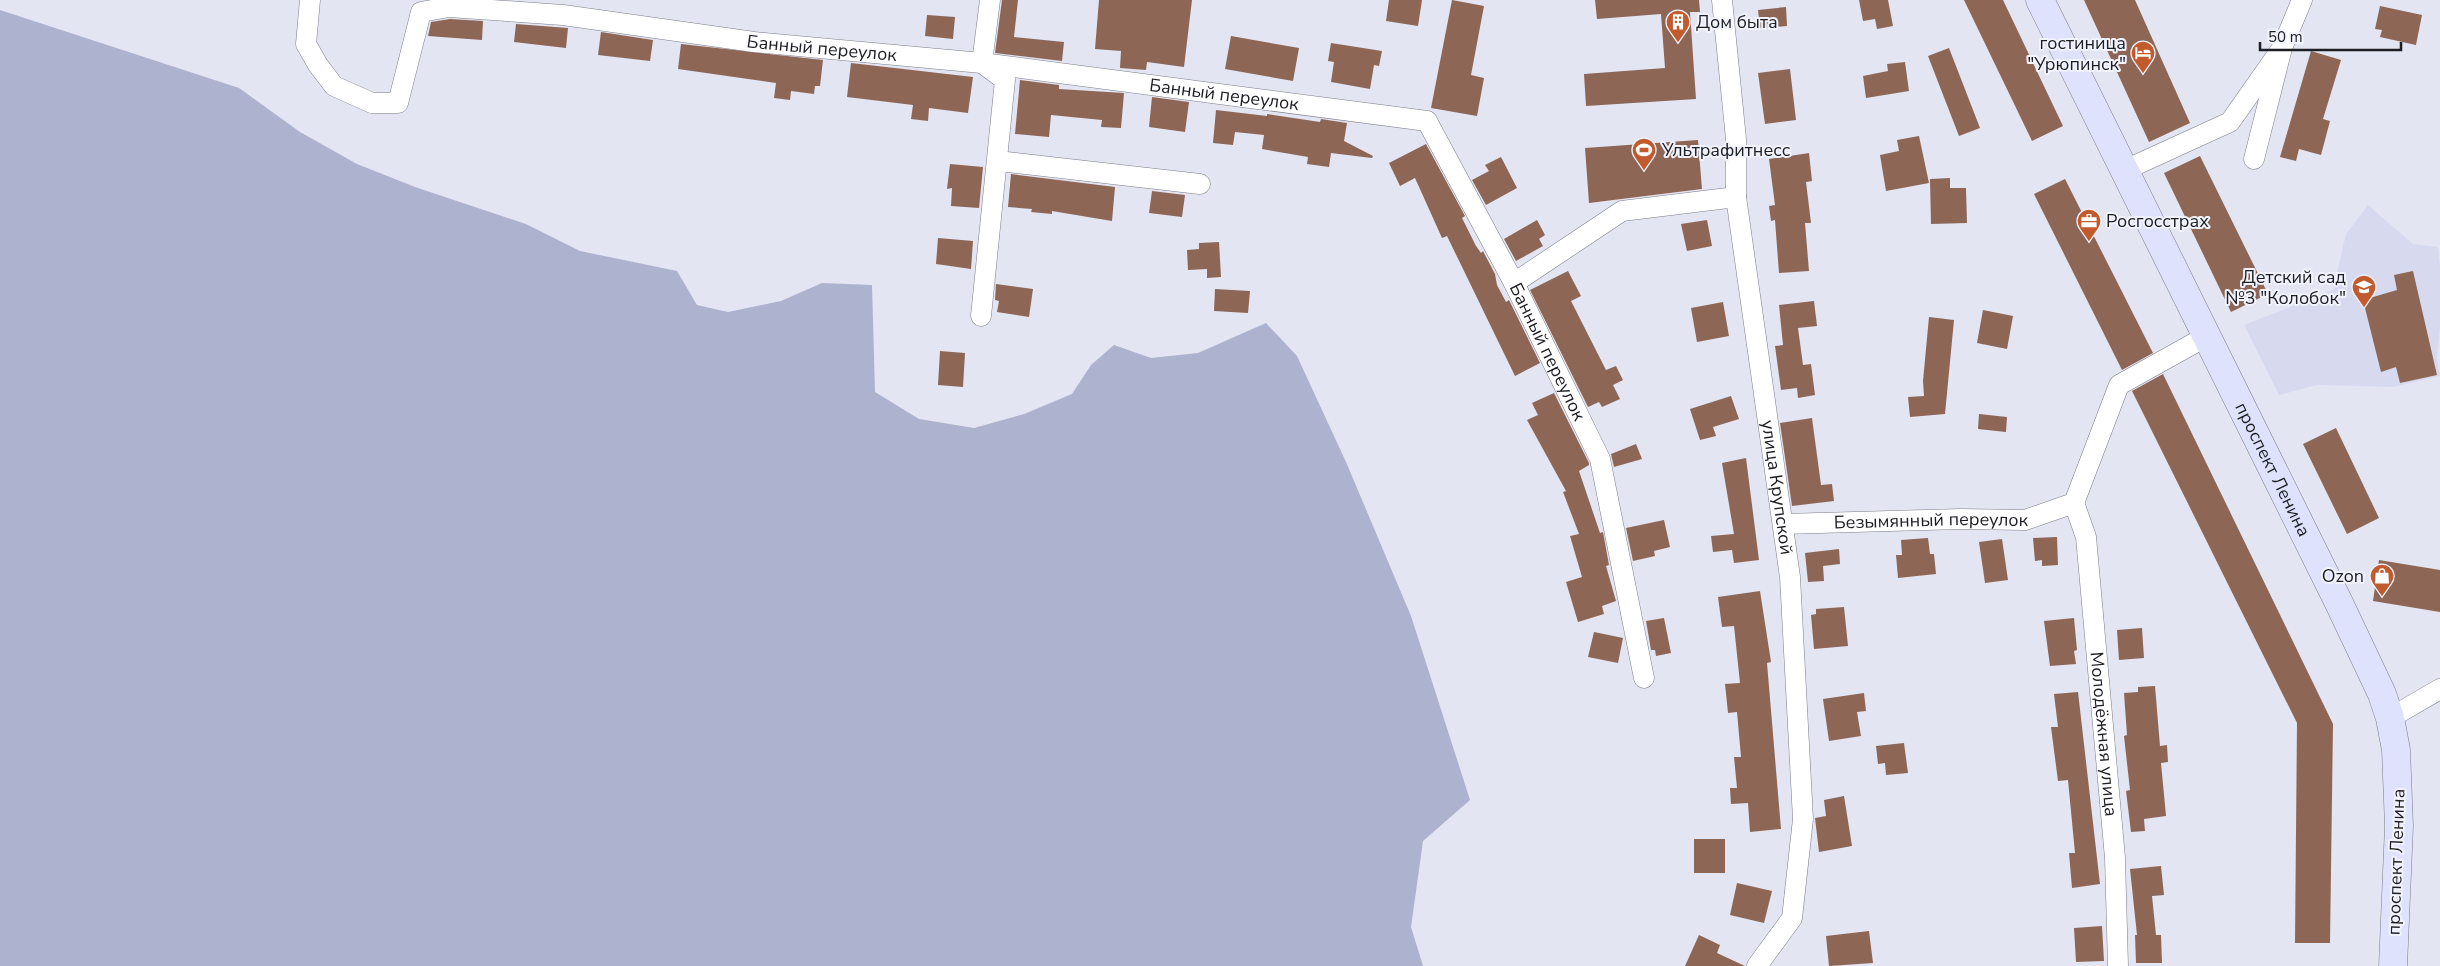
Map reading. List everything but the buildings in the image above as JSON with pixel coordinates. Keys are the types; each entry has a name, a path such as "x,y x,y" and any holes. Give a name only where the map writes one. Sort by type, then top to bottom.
{"main road":[{"name":"проспект Ленина","path":"2040,0 2362,649 2390,718 2396,750 2398,789 2392,966"}],"street":[{"name":"Банный переулок","path":"310,0 306,44 318,66 334,86 372,103 398,103 422,12 450,7 564,15 754,42 982,63 1427,121 1514,284 1600,459 1644,678"},
{"path":"981,316 1005,80 982,63 990,0"},
{"name":"улица Крупской","path":"1722,0 1736,139 1736,197 1784,524 1790,577 1802,819 1792,918 1757,966"},
{"path":"2254,159 2282,48 2302,0"},
{"path":"2125,170 2230,122 2282,48"},
{"path":"998,161 1200,184"},
{"path":"1514,284 1622,211 1736,197"},
{"path":"2074,503 2119,386 2207,336"},
{"name":"Безымянный переулок","path":"1784,524 1961,519 2026,520 2074,503"},
{"name":"Молодёжная улица","path":"2074,503 2086,537 2115,858 2118,966"},
{"path":"2390,718 2440,689"}],"shaded area":[{"path":"0,10 239,88 300,132 357,164 415,187 526,224 580,251 677,271 697,305 728,312 781,301 822,283 872,285 875,392 919,419 974,428 1024,414 1072,394 1091,365 1114,345 1151,358 1198,353 1266,323 1297,356 1346,462 1411,616 1470,800 1423,841 1411,927 1423,966 0,966"},
{"name":"Детский сад №3 \"Колобок\"","path":"2368,205 2413,244 2438,247 2440,267 2440,328 2437,358 2440,376 2393,387 2317,385 2279,395 2244,325 2333,290 2346,234"}],"place":[{"name":"Дом быта","path":"1678,43"},
{"name":"гостиница \"Урюпинск\"","path":"2143,74"},
{"name":"Ультрафитнесс","path":"1644,171"},
{"name":"Росгосстрах","path":"2089,242"},
{"name":"Детский сад №3 \"Колобок\"","path":"2364,308"},
{"name":"Ozon","path":"2382,597"}]}
